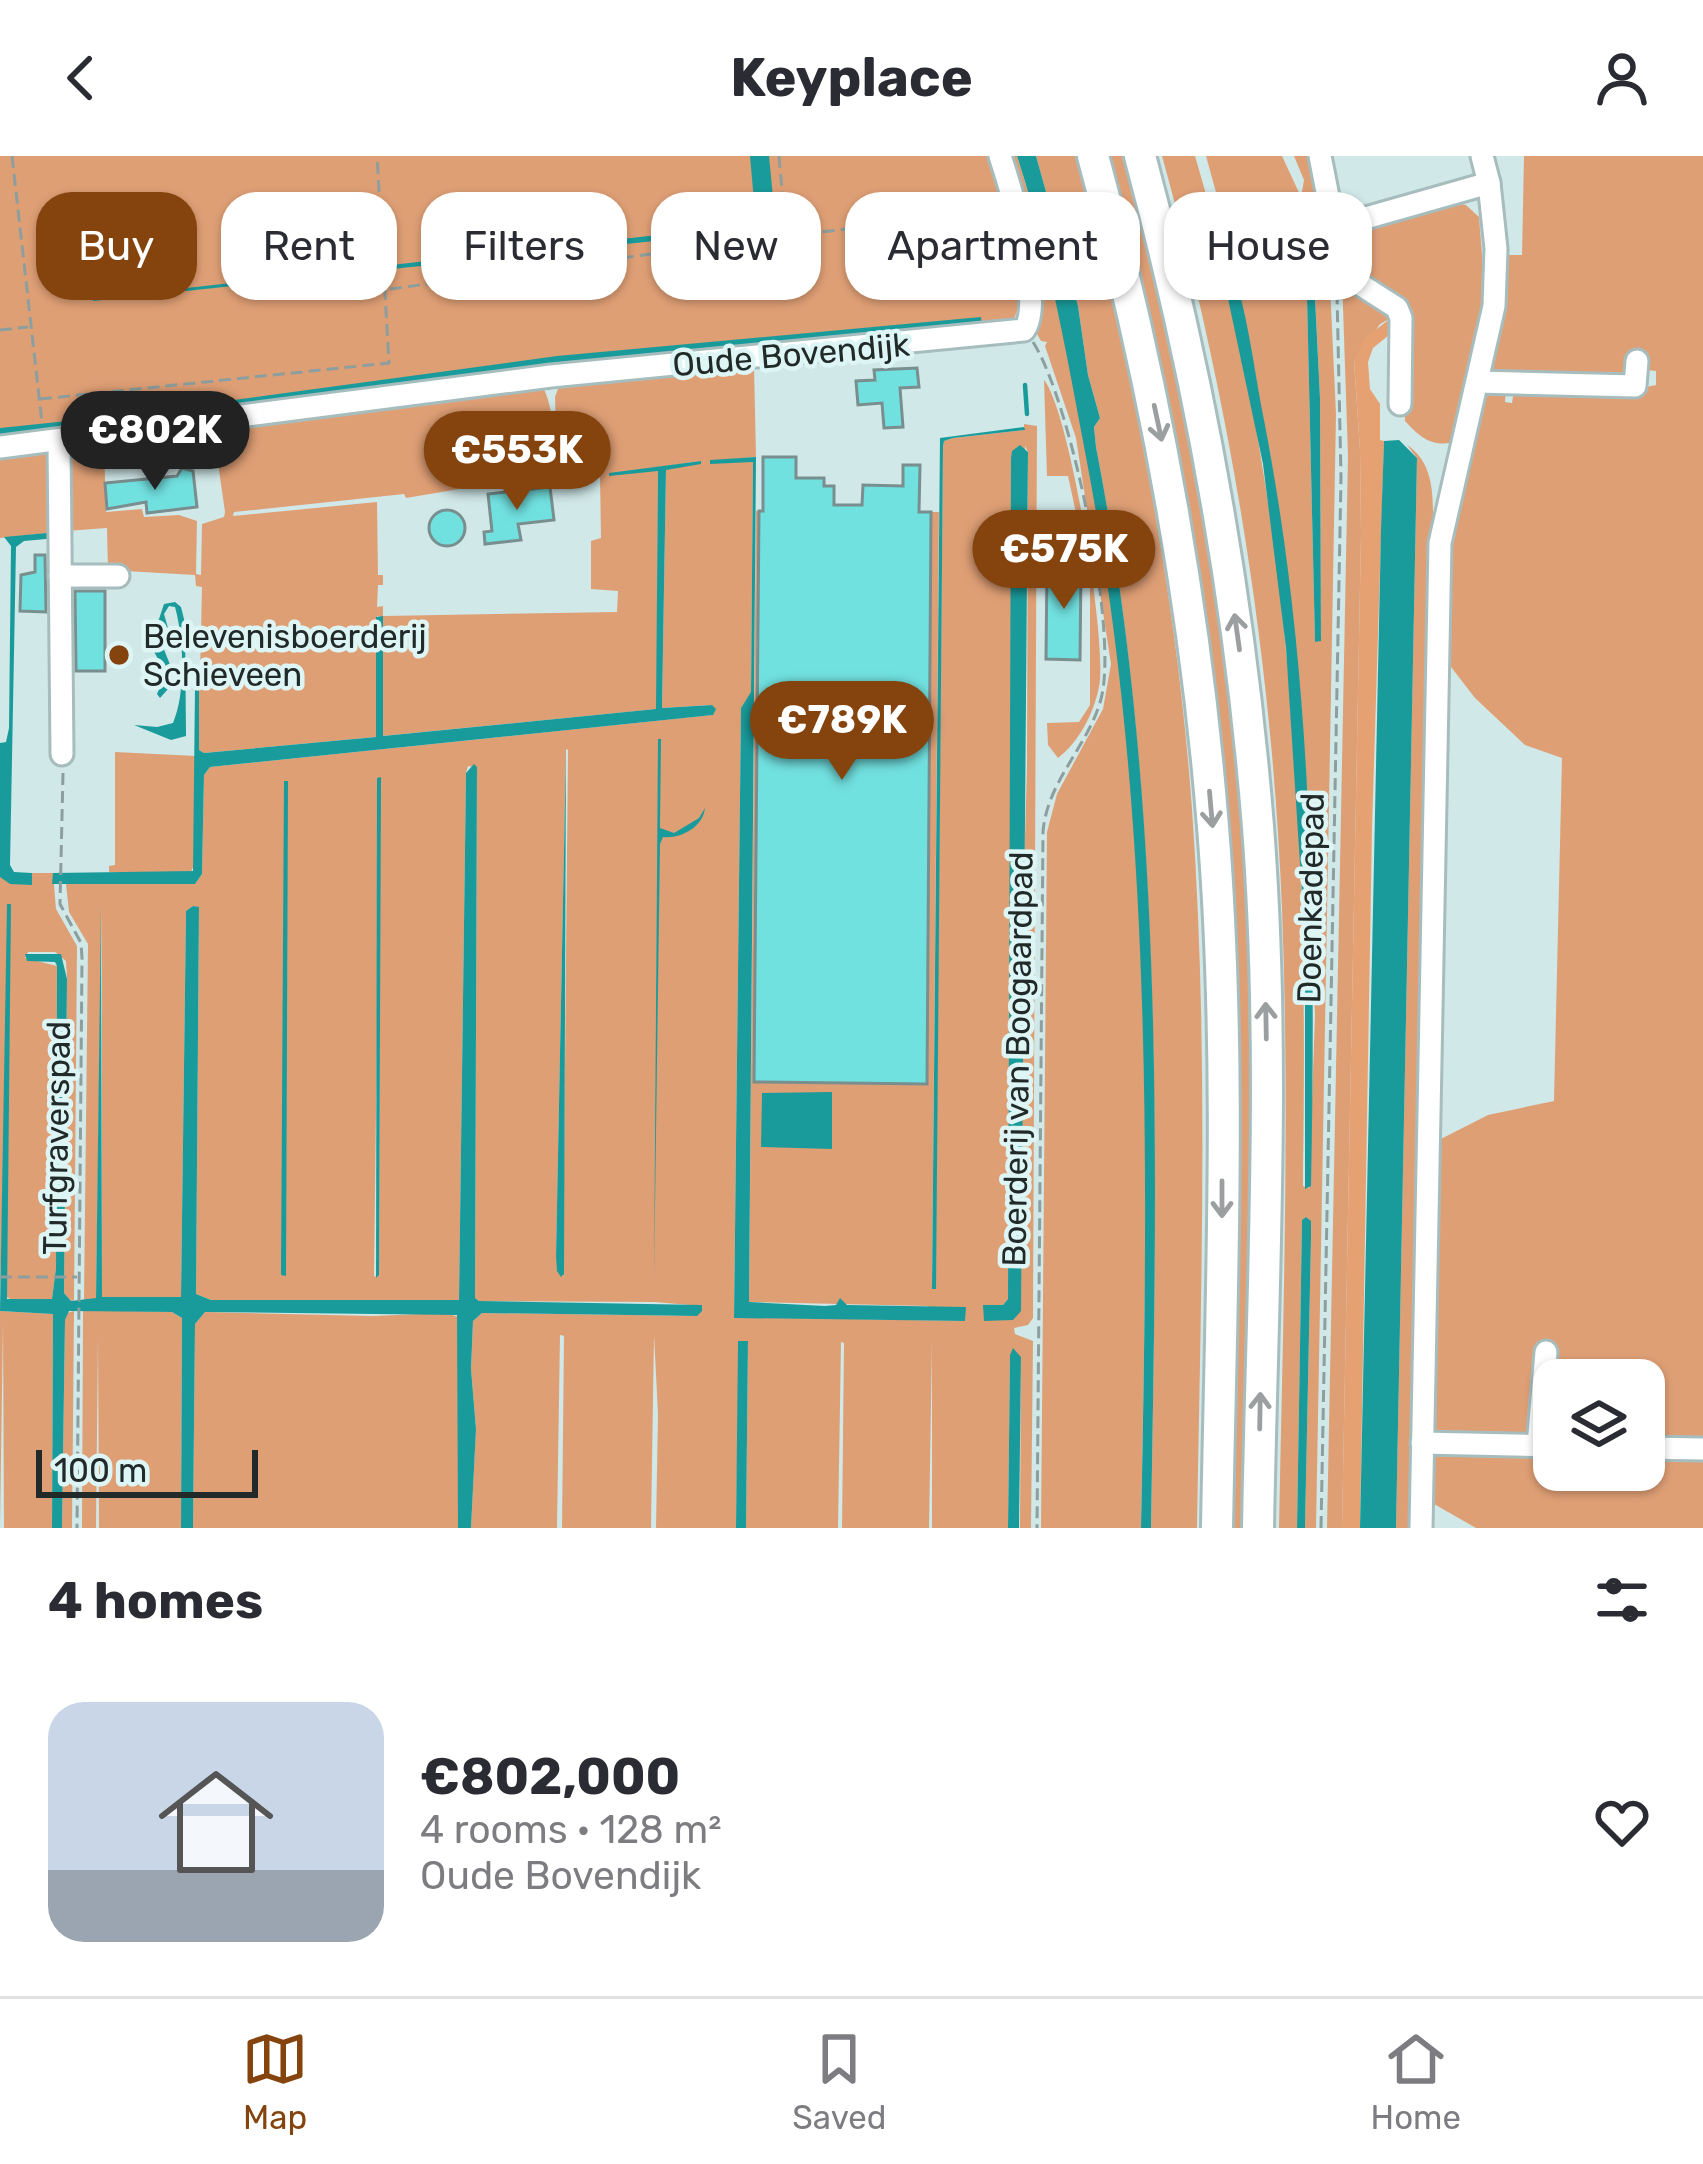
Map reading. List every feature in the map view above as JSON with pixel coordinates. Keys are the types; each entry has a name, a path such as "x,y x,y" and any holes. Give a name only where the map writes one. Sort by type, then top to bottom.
{"highway":[{"path":"1093,156 1125,273 1171,487 1209,787 1218,897 1222,1058 1217,1528"},
{"path":"1140,156 1212,466 1239,639 1258,829 1266,1013 1258,1528"}],"street":[{"path":"1000,156 1026,259 1031,314 1024,330"},
{"path":"1320,156 1327,192"},
{"path":"1421,1528 1440,543 1494,306 1497,275 1482,156"},
{"path":"1372,216 1489,183"},
{"path":"1372,292 1397,308 1401,318 1400,404"},
{"name":"Oude Bovendijk","path":"0,447 551,376 1024,330"},
{"path":"1477,382 1635,386 1636,362"},
{"path":"58,441 62,754"},
{"path":"60,576 118,576"},
{"path":"1546,1352 1546,1359"},
{"path":"1422,1444 1533,1446"},
{"path":"1665,1448 1703,1449"}],"path":[{"path":"12,156 42,420"},
{"path":"377,156 380,192"},
{"path":"779,156 782,192"},
{"path":"397,288 651,254"},
{"path":"40,398 389,362 388,300"},
{"name":"Doenkadepad","path":"1322,1528 1342,437 1337,300"},
{"path":"0,330 32,326"},
{"name":"Boerderij van Boogaardpad","path":"1024,330 1047,364 1070,435 1094,563 1106,664 1098,710 1058,781 1043,823 1036,1528"},
{"name":"Turfgraverspad","path":"62,754 60,892 63,914 81,943 82,958 77,1528"},
{"path":"0,1277 79,1277"}],"shaded area":[{"path":"0,156 992,156 1002,192 845,192 845,300 1018,300 1010,324 0,430"},
{"path":"1006,156 1017,156 1028,192 1012,192"},
{"path":"1036,156 1075,156 1084,192 1046,192"},
{"path":"1110,156 1126,156 1135,192 1119,192"},
{"path":"1162,156 1195,156 1205,192 1171,192"},
{"path":"1206,156 1282,156 1299,192 1216,192"},
{"path":"1294,156 1313,156 1319,192 1302,192 1304,180"},
{"path":"1524,156 1703,156 1703,1443 1665,1442 1665,1359 1533,1359 1533,1440 1431,1437 1433,1143 1488,1115 1554,1101 1562,758 1525,745 1475,698 1441,654 1445,540 1477,392 1506,389 1505,402 1512,403 1514,390 1645,395 1646,387 1656,385 1656,371 1637,369 1623,381 1483,373 1499,255 1522,255"},
{"path":"1454,203 1466,205 1479,217 1485,292 1450,443 1424,438 1405,421 1404,322 1378,292 1382,285 1375,280 1372,284 1372,224"},
{"path":"1140,210 1205,516 1239,790 1250,1043 1244,1528 1231,1528 1224,786 1183,476 1140,277"},
{"path":"1372,297 1389,308 1391,318 1380,324 1354,361 1361,534 1342,1528 1327,1528 1348,456 1343,300"},
{"path":"1029,300 1055,300 1107,563 1133,795 1143,1004 1141,1528 1041,1528 1047,832 1057,794 1103,709 1111,664 1076,438 1047,342 1041,341 1033,327"},
{"path":"1076,300 1112,300 1149,480 1185,726 1201,988 1197,1528 1151,1528 1154,1121 1145,850 1135,716 1096,447 1094,427 1100,418"},
{"path":"1198,300 1229,300 1265,482 1291,710 1303,941 1303,1186 1309,1188 1315,1014 1297,670 1270,453 1237,300 1307,300 1315,642 1321,640 1315,300 1331,300 1336,414 1316,1528 1305,1528 1311,1239 1306,1217 1302,1220 1297,1528 1279,1528 1285,1064 1277,814 1258,624"},
{"path":"1391,318 1394,331 1373,348 1368,362 1370,389 1380,404 1380,440 1384,441 1360,1528 1342,1528 1361,534 1354,361 1365,338"},
{"path":"754,366 756,457 710,461 753,462 751,693 741,708 734,1317 965,1321 927,1306 749,1302 756,511 754,1081 926,1084 931,512 939,512 935,1289 943,448 944,441 953,438 1024,430 1024,424 1037,426 1033,1318 1028,1325 1014,1328 1015,1334 1033,1341 1031,1528 1020,1528 1021,1357 1010,1355 1008,1528 932,1528 932,1342 929,1528 842,1528 841,1342 838,1528 746,1528 748,1342 739,1341 736,1528 656,1528 654,1335 651,1528 562,1528 564,1336 560,1335 557,1528 471,1528 476,1428 473,1321 482,1313 696,1316 702,1306 475,1298 477,768 468,766 466,773 459,1300 211,1300 196,1294 199,908 193,906 186,911 181,1297 102,1298 102,906 96,1299 84,1300 88,944 69,912 66,884 195,884 202,874 204,775 210,767 712,715 712,705 662,708 666,469 701,461 609,474 658,470 657,709 382,736 383,617 377,616 376,737 204,753 199,750 199,688 195,687 195,676 200,675 202,587 196,586 195,575 108,570 107,528 66,531 68,449 104,445 106,512 142,509 144,517 179,515 197,521 196,574 201,575 202,524 224,517 225,512 213,428 542,386 552,433 548,459 536,476 406,498 404,494 234,512 233,516 377,502 378,575 383,575 383,585 378,585 377,607 383,606 383,616 617,612 618,591 591,589 591,541 601,538 600,474 557,467 555,397 559,386","holes":["1025,446 1027,766 1012,1320 984,1305 1003,1305 1008,1299","566,749 563,1277 556,1256","380,777 379,1274 374,1276"]},
{"path":"1044,380 1065,435 1075,480 1092,580 1100,663 1099,687 1089,717 1058,758 1048,745 1047,723 1079,722 1090,705 1090,588 1086,587 1086,559 1068,476 1047,476"},
{"path":"1407,445 1417,454 1429,476 1433,542 1413,1528 1396,1528 1417,458"},
{"path":"48,450 53,454 57,532 0,538 0,455"},
{"path":"115,752 196,756 195,863 191,872 109,872 109,866 115,865"},
{"path":"32,873 53,873 56,909 77,946 71,1301 64,1293 67,979 66,961 55,952 28,952 25,958 57,966 52,1299 6,1297 10,904 0,1299 0,877 32,884"},
{"path":"83,1310 172,1312 182,1318 181,1528 99,1528 98,1339 96,1528 82,1528"},
{"path":"0,1311 53,1314 52,1528 4,1528 3,1323 0,1528"},
{"path":"74,1311 72,1528 62,1528 65,1320"},
{"path":"205,1312 446,1313 459,1317 458,1528 193,1528 195,1324"},
{"path":"1533,1449 1533,1491 1665,1491 1665,1451 1703,1452 1703,1528 1476,1528 1434,1504 1426,1505 1429,1451"}],"water":[{"path":"750,156 769,156 772,192 753,192"},
{"path":"1017,156 1036,156 1046,192 1028,192"},
{"path":"651,236 651,241 627,244 627,238"},
{"path":"421,262 421,266 397,269 397,264"},
{"path":"1055,300 1076,300 1100,418 1094,427 1096,447 1119,582 1146,851 1155,1121 1151,1528 1141,1528 1145,1125 1135,857 1108,590"},
{"path":"1228,300 1241,300 1244,313 1280,515 1302,706 1313,994 1311,1186 1305,1189 1305,941 1286,648 1263,464"},
{"path":"1307,300 1315,300 1320,398 1321,641 1315,642"},
{"path":"981,317 982,327 0,438 0,428 557,356"},
{"path":"1024,427 953,438 944,441 943,447 936,1289 932,1289 940,438"},
{"path":"1399,440 1417,458 1396,1528 1360,1528 1384,441"},
{"path":"1020,445 1028,452 1021,1311 1013,1320 984,1321 983,1305 1003,1305 1008,1299 1011,458"},
{"path":"756,457 749,1302 825,1306 836,1305 840,1298 847,1305 966,1307 965,1321 734,1318 741,708 751,692 753,462 710,464 710,460"},
{"path":"701,461 666,470 662,708 712,705 713,715 210,767 204,775 202,874 195,884 52,884 53,873 193,871 195,687 199,687 199,750 204,753 376,737 376,617 383,616 383,736 656,709 658,471 609,473"},
{"path":"57,532 57,538 24,541 16,547 10,865 14,872 32,873 32,885 10,884 0,877 0,743 6,742 9,728 11,546 4,537"},
{"path":"175,602 185,623 186,736 171,740 134,725 173,723 177,711 182,666 175,607 169,606 164,614 168,628 163,647 173,672 160,698 157,694 166,673 153,650 149,628 159,619 164,604"},
{"path":"658,739 660,828 674,833 699,818 705,808 696,826 684,834 663,837 660,844 654,1279"},
{"path":"566,749 564,1274 561,1277 556,1256"},
{"path":"474,764 475,1298 702,1305 702,1311 697,1316 482,1313 473,1321 476,1429 471,1528 458,1528 457,1315 205,1312 195,1324 193,1528 181,1528 182,1318 172,1312 69,1311 65,1320 62,1528 52,1528 53,1314 0,1311 7,904 11,904 7,1299 52,1299 56,1268 57,966 55,962 27,961 25,954 61,954 67,979 64,1293 71,1301 96,1298 101,906 102,1297 181,1297 186,911 193,906 199,907 196,1294 211,1300 459,1300 466,773"},
{"path":"381,777 379,1275 376,1278 377,778"},
{"path":"284,781 288,781 286,1276 281,1275"},
{"path":"832,1092 832,1149 761,1147 762,1093"},
{"path":"1302,1220 1311,1221 1311,1239 1305,1528 1297,1528"},
{"path":"738,1341 748,1341 746,1528 736,1528"},
{"path":"1013,1348 1021,1357 1019,1528 1008,1528"}],"building":[{"path":"917,368 919,387 900,388 903,427 884,428 882,403 858,405 856,381 875,380 874,370"},
{"path":"763,457 796,457 796,478 824,478 824,486 834,486 834,505 862,505 863,485 903,486 903,465 920,465 919,512 931,512 927,1084 754,1082"},
{"path":"182,468 193,471 197,507 147,513 146,502 107,509 105,483 177,476"},
{"path":"550,487 554,520 518,524 521,540 485,544 484,532 492,531 488,494"},
{"path":"447,510 460,515 465,528 460,541 447,546 434,541 429,528 434,515"},
{"path":"35,555 45,555 46,612 20,611 21,575 35,572"},
{"path":"1047,564 1081,565 1080,660 1046,659"},
{"path":"75,591 105,591 105,671 76,671"}],"waterway":[{"path":"1025,385 1027,414"}],"place":[{"name":"Belevenisboerderij Schieveen","path":"119,655"}]}
